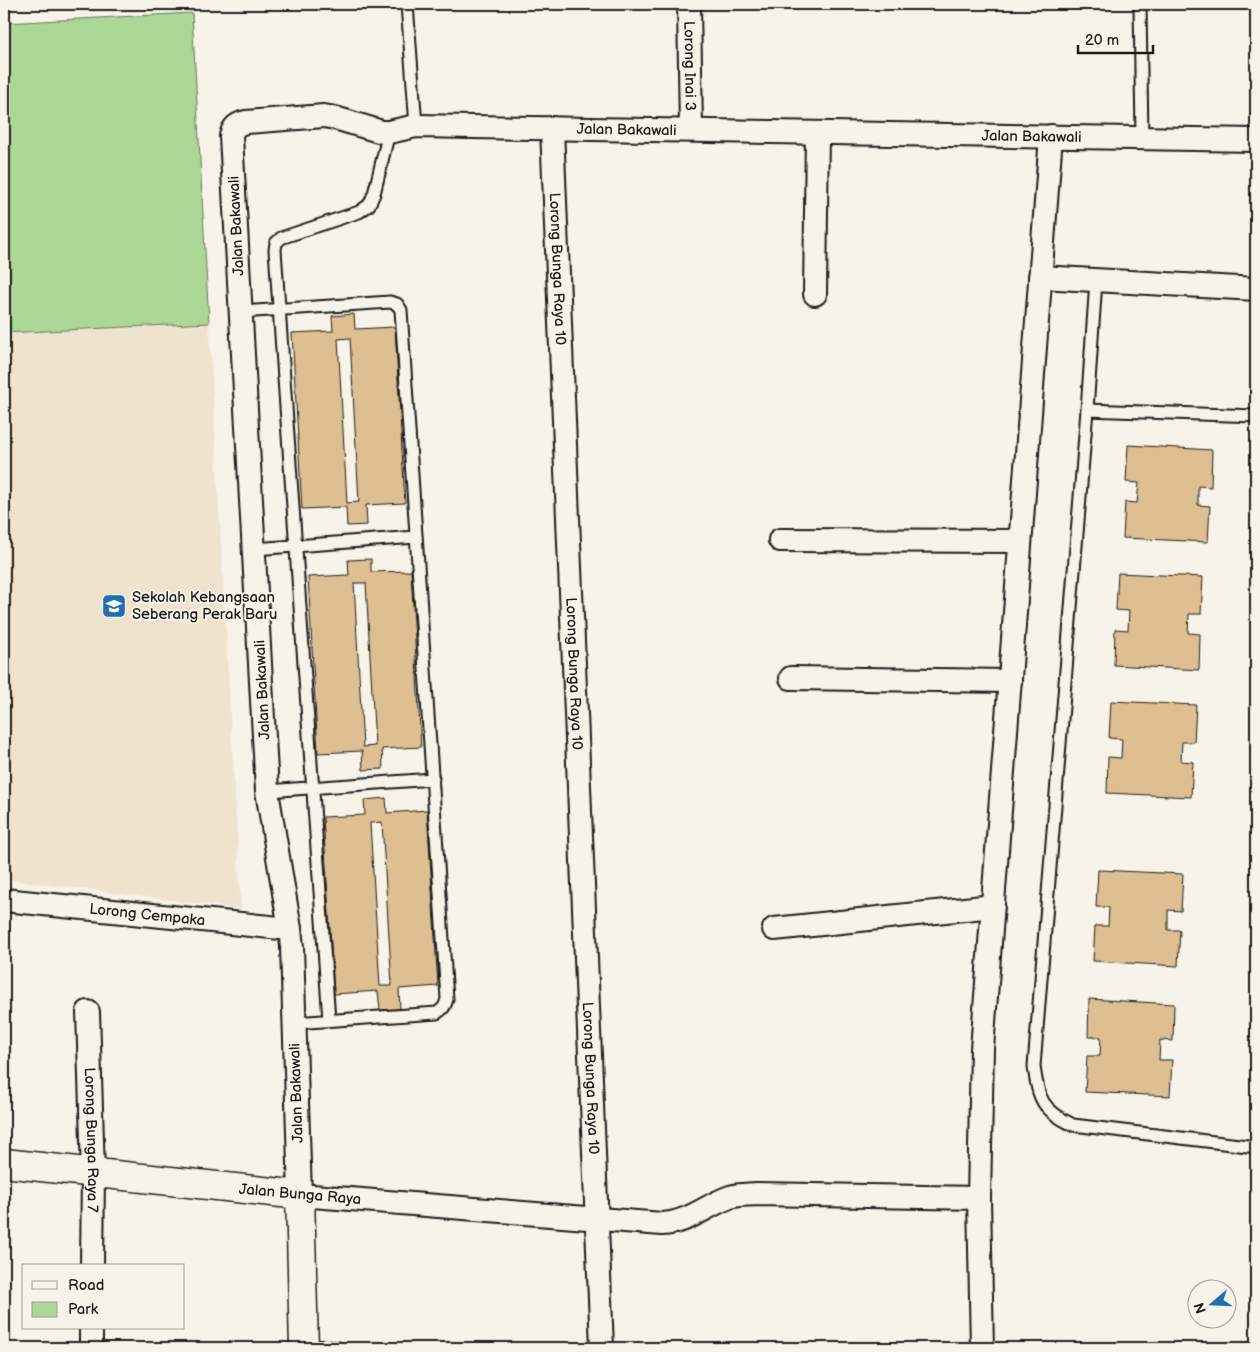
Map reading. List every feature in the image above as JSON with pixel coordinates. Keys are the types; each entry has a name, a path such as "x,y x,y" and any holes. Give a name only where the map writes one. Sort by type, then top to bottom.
{"street":[{"name":"Lorong Inai 3","path":"689,4 691,130"},
{"name":"Jalan Bakawali","path":"304,1346 290,929 267,791 231,136 235,126 246,122 324,116 374,130 389,132 416,126 1256,140"},
{"name":"Lorong Bunga Raya 10","path":"552,128 602,1348"},
{"path":"815,294 817,132"},
{"path":"982,1348 979,1198 982,1049 1051,136"},
{"path":"1040,278 1256,289"},
{"path":"780,540 1020,541"},
{"path":"791,678 1010,681"},
{"name":"Lorong Cempaka","path":"4,900 290,929"},
{"path":"774,929 993,906"},
{"name":"Lorong Bunga Raya 7","path":"88,1012 93,1173 92,1264"},
{"name":"Jalan Bunga Raya","path":"4,1163 300,1195 597,1220 673,1224 732,1196 757,1194 979,1198"},
{"path":"91,1330 91,1348"}],"lane":[{"path":"407,4 416,126"},
{"path":"1140,4 1142,138"},
{"path":"328,1020 275,250 276,243 281,238 359,212 369,205 374,194 389,132"},
{"path":"1096,281 1088,410 1034,1066 1037,1086 1043,1103 1056,1117 1073,1125 1256,1147"},
{"path":"241,312 390,302 394,302 400,307 446,1006 443,1010 430,1014 294,1023"},
{"path":"1088,410 1256,416"},
{"path":"254,549 416,537"},
{"path":"267,791 432,779"},
{"path":"304,1346 338,1348"}],"shaded area":[{"name":"Sekolah Kebangsaan Seberang Perak Baru","path":"209,323 241,909 4,879 4,333"}],"green space":[{"path":"192,13 209,323 4,333 4,23"}],"building":[{"path":"354,314 355,329 395,327 405,503 366,505 367,525 347,526 346,507 302,509 292,333 333,331 332,316","holes":["350,338 359,502 347,503 338,339"]},
{"path":"1128,445 1212,450 1211,487 1198,486 1198,505 1210,506 1208,542 1123,538 1125,502 1137,503 1139,483 1126,482"},
{"path":"371,559 371,572 411,571 421,747 382,749 383,769 363,770 362,751 318,753 308,577 349,575 348,560","holes":["354,583 366,583 375,746 363,747"]},
{"path":"1118,573 1203,577 1201,614 1189,614 1188,633 1200,634 1199,670 1114,665 1115,629 1128,630 1129,611 1116,610"},
{"path":"1111,701 1196,705 1194,742 1182,742 1181,761 1193,762 1191,797 1107,793 1108,757 1121,758 1122,739 1109,738"},
{"path":"386,798 387,813 427,810 438,986 399,989 400,1009 380,1010 378,991 334,994 323,817 365,815 364,800","holes":["382,822 392,986 380,986 370,823"]},
{"path":"1098,870 1183,874 1181,911 1168,910 1168,930 1180,930 1178,966 1093,961 1095,926 1108,926 1109,907 1096,907"},
{"path":"1089,999 1174,1004 1173,1041 1160,1040 1159,1060 1172,1060 1170,1096 1085,1092 1087,1056 1100,1056 1101,1037 1088,1037"}],"place":[{"name":"Sekolah Kebangsaan Seberang Perak Baru","path":"114,606"}]}
